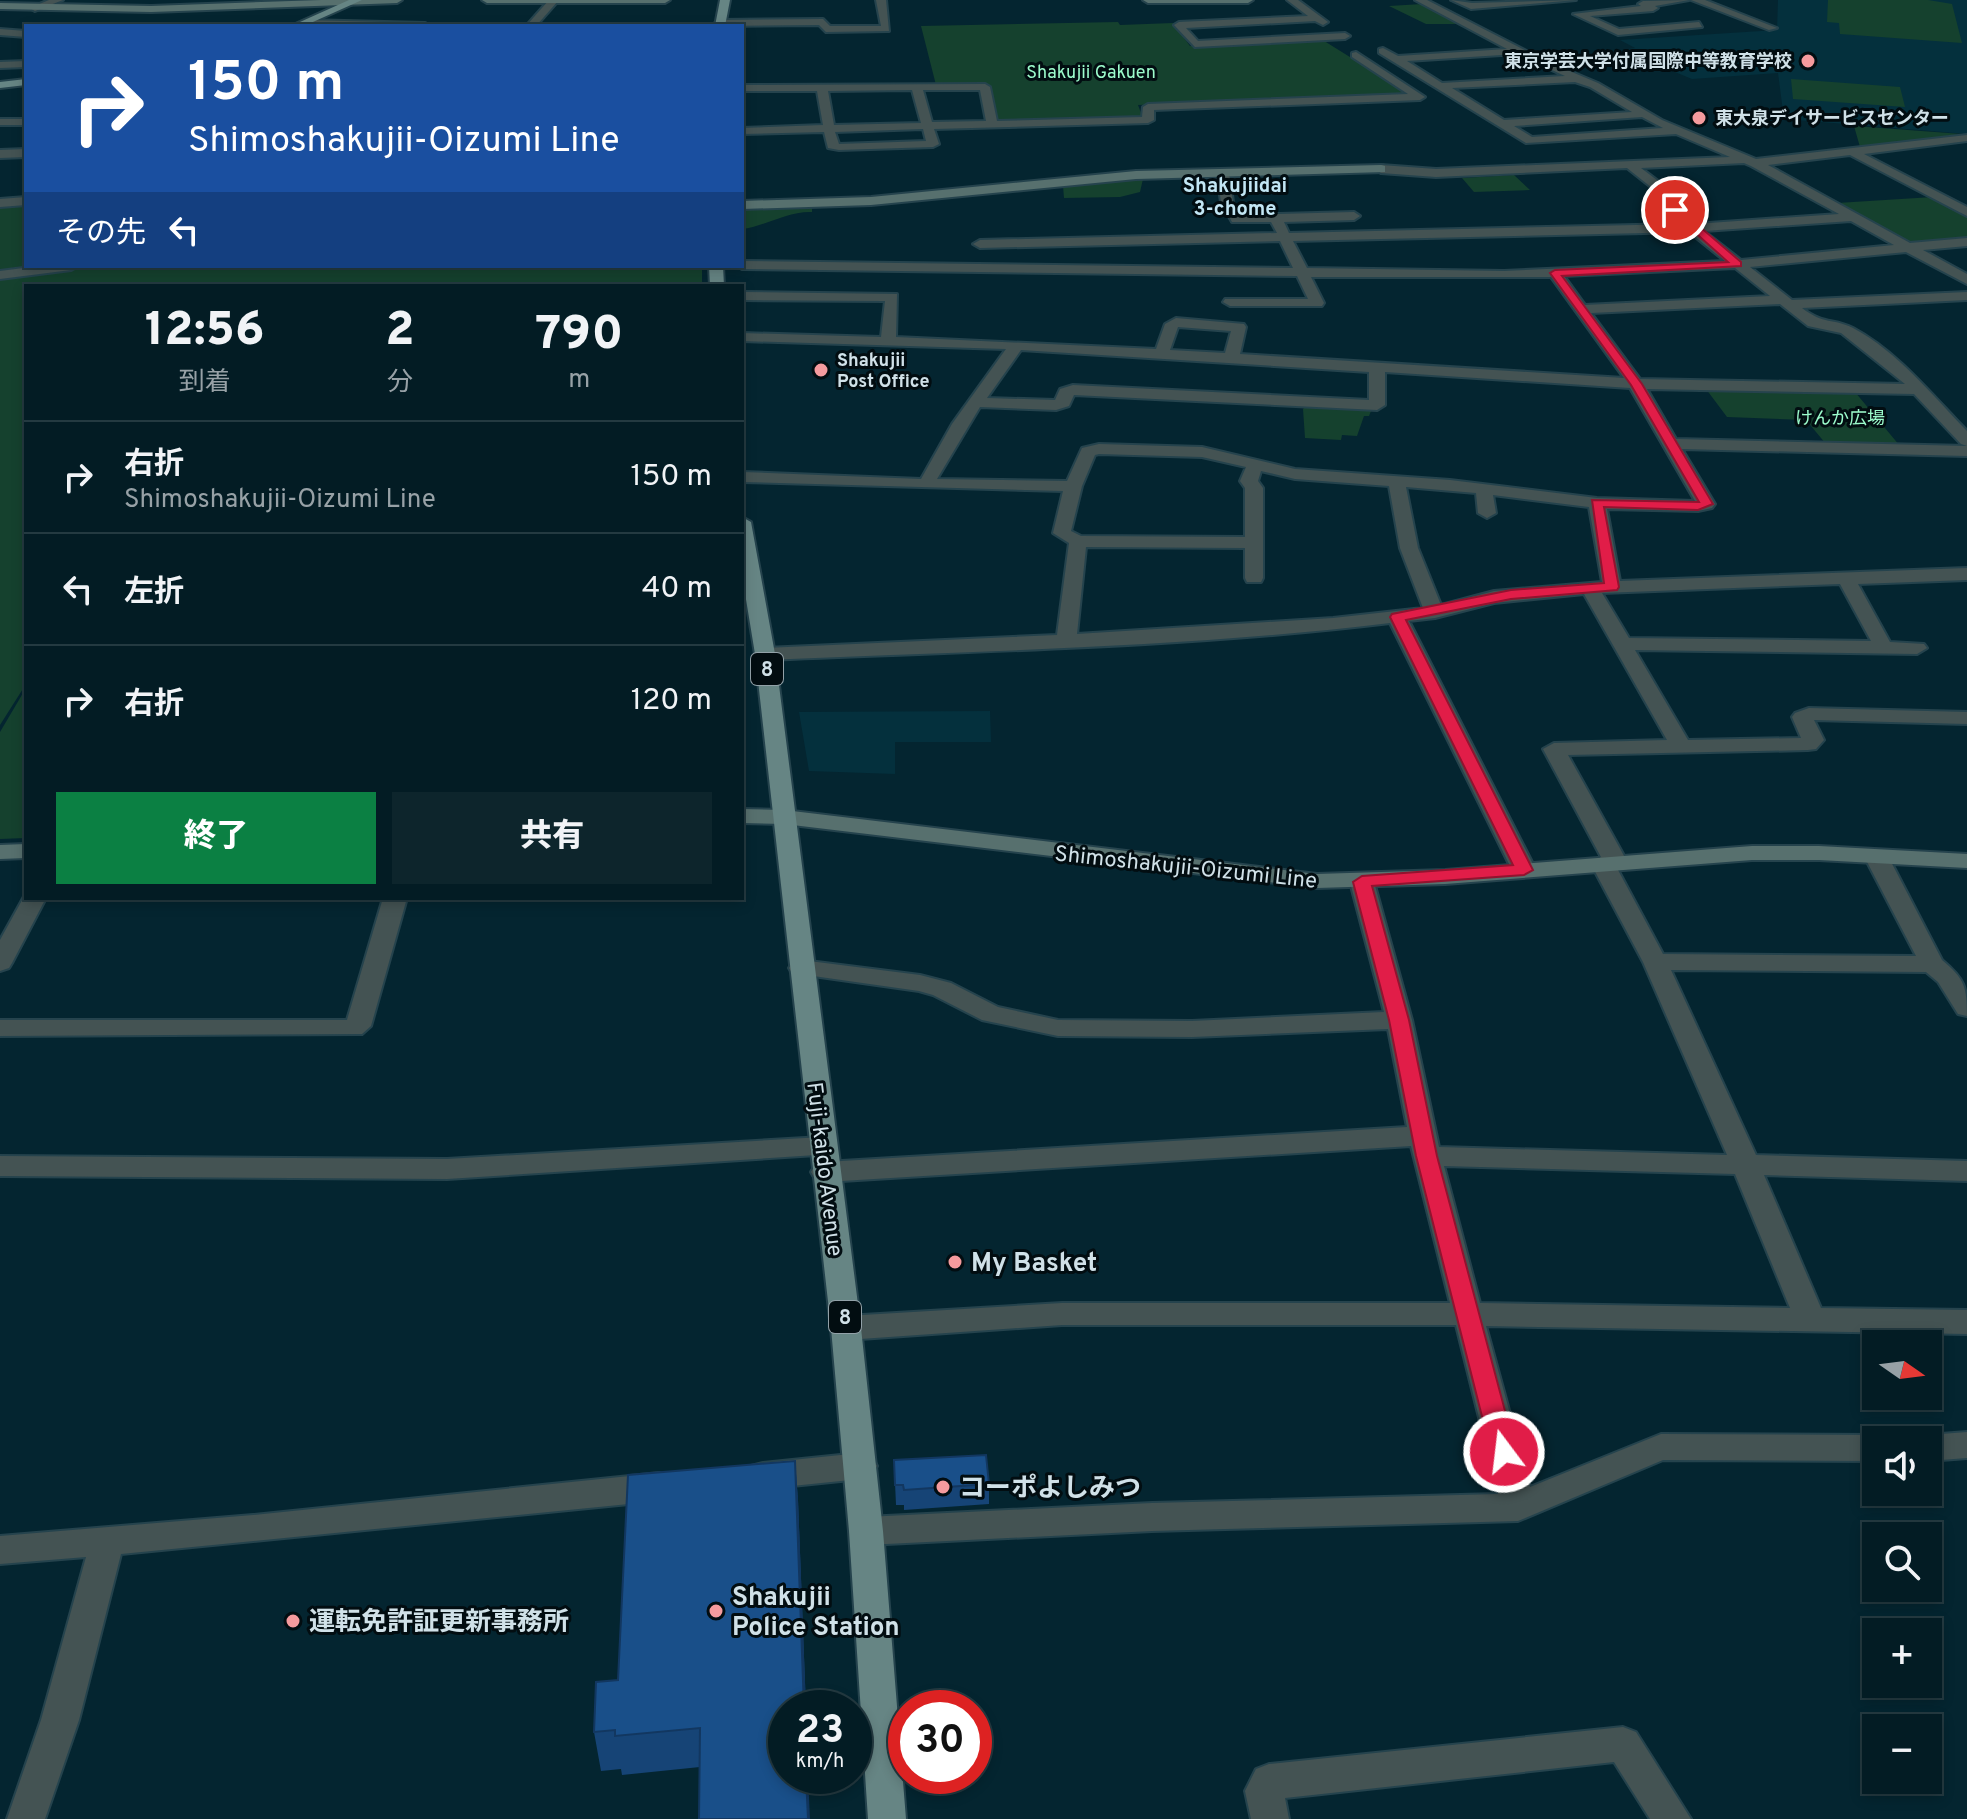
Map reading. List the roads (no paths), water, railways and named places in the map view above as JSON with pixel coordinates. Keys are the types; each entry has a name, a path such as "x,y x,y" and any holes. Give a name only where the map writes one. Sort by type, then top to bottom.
{"main road":[{"path":"720,24 725,0"},
{"path":"301,24 355,1"},
{"path":"0,85 24,82"},
{"name":"Fuji-kaido Avenue","path":"744,533 765,654 846,1328 866,1531 887,1819"}],"street":[{"path":"35,8 58,0"},
{"path":"204,6 215,0"},
{"path":"2,7 109,10 397,0"},
{"path":"487,0 665,0"},
{"path":"720,24 822,17 826,29 886,29 881,0"},
{"path":"1148,0 1248,0"},
{"path":"1292,0 1345,36 1195,44 1179,25 1317,18"},
{"path":"1420,0 1544,64 1581,79 1644,114 1749,161 1967,280"},
{"path":"1456,0 1471,6 1571,0"},
{"path":"1587,0 1613,11"},
{"path":"1664,13 1641,3 1684,0"},
{"path":"1696,0 1772,28"},
{"path":"533,24 553,1"},
{"path":"1653,8 1578,14 1618,32 1702,27 1676,17"},
{"path":"0,32 24,34"},
{"path":"1499,40 1383,51 1530,141 1679,130"},
{"path":"1394,59 1520,51"},
{"path":"744,131 1148,120 1148,107 1420,97 1356,55"},
{"path":"0,65 24,64"},
{"path":"1515,66 1544,64"},
{"path":"1438,86 1581,79"},
{"path":"744,88 985,87 992,125"},
{"path":"822,88 828,129 835,147 933,144 917,88"},
{"path":"1501,124 1644,114"},
{"path":"0,122 24,122"},
{"path":"744,205 871,201 1111,177 1381,169 1422,174 1749,161 1854,153 1967,138"},
{"path":"1943,140 1967,152"},
{"path":"0,154 24,153"},
{"path":"1854,153 1967,212"},
{"path":"1631,166 1678,202 1675,212 1692,228 1785,302 1816,325 1851,332 1899,370 1967,441"},
{"path":"1223,173 1227,202 1237,219 1354,216"},
{"path":"0,203 24,201"},
{"path":"980,244 1286,238 1476,244 1856,217"},
{"path":"1230,302 1316,304 1314,293 1276,219"},
{"path":"977,228 985,268"},
{"path":"744,265 1499,275 1737,264 1967,242"},
{"path":"1476,244 1499,275"},
{"path":"0,275 55,268"},
{"path":"1254,543 1078,541 1062,533 1073,486 1088,452 1099,449 1202,452 1289,474 1484,489 1597,503 1704,506 1706,504 1673,444 1636,384 1555,273"},
{"path":"744,296 892,297 888,339"},
{"path":"1583,309 1967,296"},
{"path":"1162,353 1172,324 1176,322 1239,327 1232,357"},
{"path":"744,337 1017,345 1636,384 1917,389"},
{"path":"926,484 976,402 1017,345"},
{"path":"976,402 1056,405 1063,403 1066,392 1073,390 1377,405 1377,367"},
{"path":"1673,444 1967,451"},
{"path":"1254,578 1254,488 1249,481 1255,465"},
{"path":"744,477 1073,486"},
{"path":"1397,481 1403,533 1416,575 1435,612"},
{"path":"1484,489 1487,513"},
{"path":"1597,503 1612,587"},
{"path":"1066,641 1078,541"},
{"path":"1177,542 1178,566"},
{"path":"765,654 1066,641 1397,617 1435,612 1494,597 1590,588 1967,574"},
{"path":"1846,579 1884,648"},
{"path":"1590,588 1680,745"},
{"path":"1397,617 1524,870"},
{"path":"1623,644 1917,648"},
{"path":"1810,1318 1704,1066 1554,749 1812,743 1802,717 1809,714 1967,718"},
{"name":"Shimoshakujii-Oizumi Line","path":"744,816 784,817 1317,881 1362,882 1752,853 1967,861"},
{"path":"0,852 24,851"},
{"path":"1876,856 1949,973 1967,1008"},
{"path":"1362,882 1399,1020 1424,1146 1518,1507"},
{"path":"0,963 33,900"},
{"path":"0,1028 353,1028 358,1026 394,900"},
{"path":"1655,962 1949,973"},
{"path":"801,968 920,983 942,989 991,1014 1058,1028 1192,1029 1399,1020"},
{"path":"0,1166 447,1169 1424,1146 1967,1171"},
{"path":"846,1328 1062,1314 1468,1314 1967,1322"},
{"path":"1942,1448 1967,1445"},
{"path":"866,1531 1152,1517 1518,1507 1661,1447 1862,1448"},
{"path":"0,1550 285,1526 860,1466"},
{"path":"26,1819 60,1720 108,1540"},
{"path":"1270,1819 1264,1791 1269,1782 1623,1744 1672,1819"}],"place":[{"name":"東京学芸大学付属国際中等教育学校","path":"1808,61"},
{"name":"東大泉デイサービスセンター","path":"1699,118"},
{"name":"Shakujii Post Office","path":"821,370"},
{"name":"My Basket","path":"955,1262"},
{"name":"コーポよしみつ","path":"943,1487"},
{"name":"Shakujii Police Station","path":"716,1611"},
{"name":"運転免許証更新事務所","path":"293,1621"}],"district":[{"name":"Shakujiidai 3-chome","path":"1235,196"}],"park label":[{"name":"Shakujii Gakuen","path":"1091,72"},
{"name":"けんか広場","path":"1840,418"}]}
